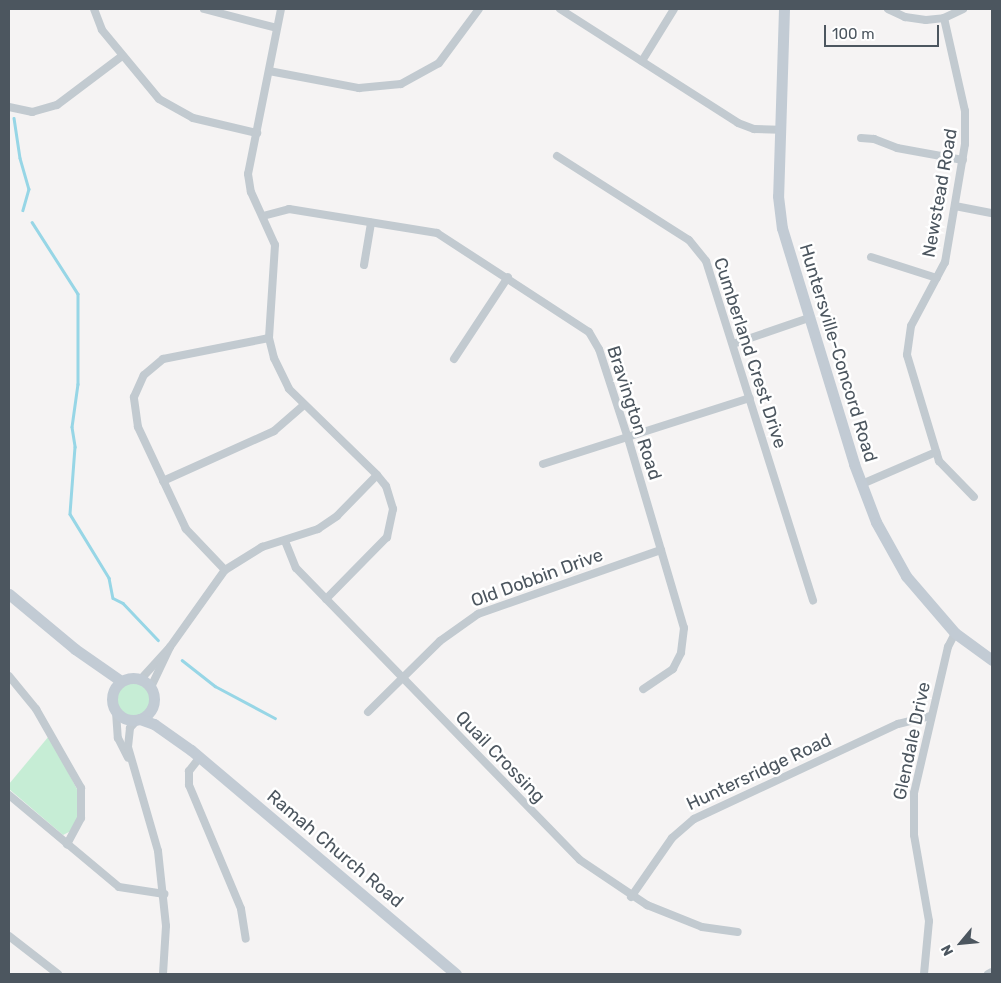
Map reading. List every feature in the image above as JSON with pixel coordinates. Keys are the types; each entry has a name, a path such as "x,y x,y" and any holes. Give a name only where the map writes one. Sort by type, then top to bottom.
{"main road":[{"name":"Huntersville-Concord Road","path":"784,9 778,196 782,228 862,484 876,522 899,564 922,598 955,633 992,660"},
{"path":"9,594 75,649 121,681 140,679 151,687 154,698 153,708 139,719"},
{"path":"75,649 112,692 116,712"},
{"path":"112,692 121,681"},
{"name":"Ramah Church Road","path":"153,708 196,753"},
{"name":"Ramah Church Road","path":"116,712 127,719 139,719 154,724 196,753 456,974"}],"street":[{"path":"94,9 102,30 122,56 148,88 174,109 193,118 257,132"},
{"path":"204,9 277,28"},
{"path":"281,9 248,174 251,192 275,245 269,338 280,374 304,405 377,475 386,486 393,510 387,537 326,599"},
{"path":"269,71 359,88 401,84 439,63 479,9"},
{"path":"560,9 738,124 754,129 779,130"},
{"path":"642,62 674,9"},
{"path":"888,9 917,20 944,18 963,9"},
{"name":"Newstead Road","path":"944,18 965,111 963,160 945,262 911,326 907,344 909,368 942,466 974,498"},
{"path":"9,107 32,112 58,105 122,56"},
{"path":"861,138 874,139 897,148 963,160"},
{"name":"Cumberland Crest Drive","path":"557,156 696,247 706,261 813,601"},
{"path":"955,206 992,213"},
{"name":"Bravington Road","path":"263,216 290,208 437,233 508,277 589,332 599,349 628,438 684,636 673,669 643,688"},
{"path":"364,266 371,223"},
{"path":"871,257 937,278"},
{"path":"454,359 508,277"},
{"path":"733,344 810,318"},
{"path":"225,570 186,529 163,481 134,412 134,397 144,374 163,359 175,355 269,338"},
{"path":"542,464 750,398"},
{"path":"163,481 274,431 304,405"},
{"path":"862,484 936,452"},
{"path":"140,679 170,647 225,570 262,547 318,529 337,516 377,475"},
{"name":"Quail Crossing","path":"285,541 296,568 570,851 631,896 702,927 738,932"},
{"name":"Old Dobbin Drive","path":"368,712 440,641 478,614 661,550"},
{"name":"Glendale Drive","path":"924,974 929,921 913,812 917,773 948,647 955,633"},
{"path":"151,687 170,647"},
{"path":"9,676 36,709 81,788 81,818 67,844"},
{"path":"116,712 118,738 133,766"},
{"name":"Huntersridge Road","path":"631,896 672,838 694,819 898,724 931,716"},
{"path":"139,719 128,736 133,766 154,830 164,894 166,926 164,974"},
{"path":"196,753 190,771 189,785 241,909 246,939"},
{"path":"9,795 120,887 164,894"},
{"path":"9,936 58,974"},
{"path":"988,974 992,972"}],"green space":[{"path":"137,677 145,680 151,686 154,698 151,710 145,716 129,719 121,716 115,710 112,694 115,686 121,680"},
{"path":"49,736 79,793 79,814 71,831 63,835 9,789 9,784"}],"waterway":[{"path":"14,118 20,158 29,189 23,210"},
{"path":"32,222 78,294 78,384 72,427 75,447 70,514 109,578 113,598 123,603 158,640"},
{"path":"182,660 215,686 275,718"}]}
